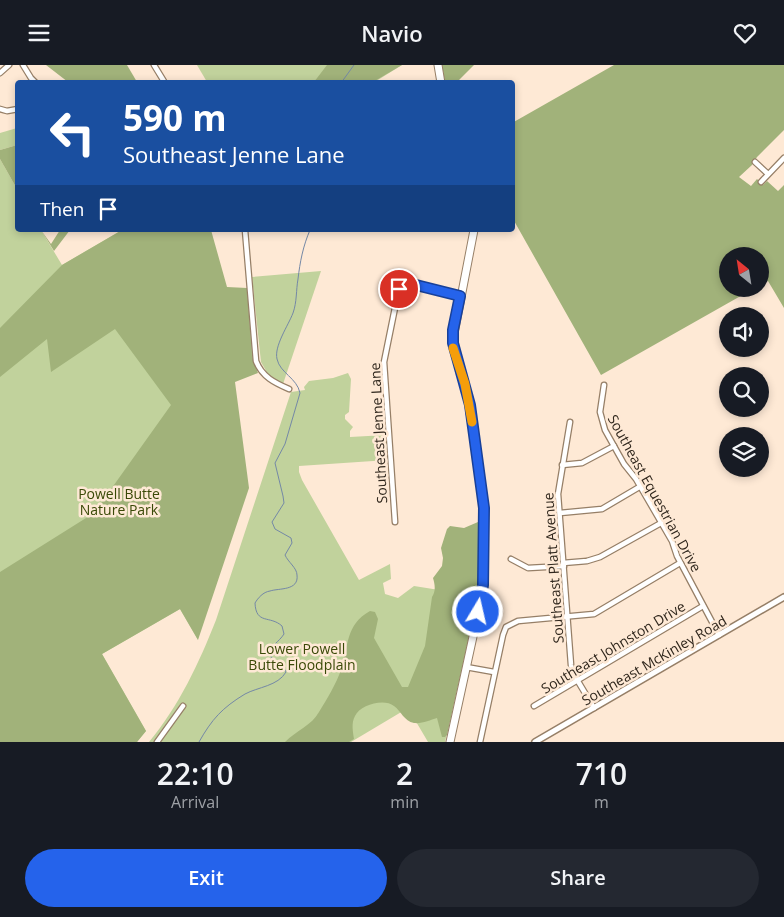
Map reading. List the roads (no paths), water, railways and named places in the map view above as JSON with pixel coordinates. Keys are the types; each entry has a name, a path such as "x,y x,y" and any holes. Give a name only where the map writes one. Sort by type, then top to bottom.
{"main road":[{"path":"438,65 440,80"},
{"path":"450,742 482,591 484,515 482,488 470,405 453,343 453,330 474,232"}],"street":[{"path":"0,73 8,65"},
{"path":"23,65 33,80"},
{"path":"154,65 163,80"},
{"path":"0,109 7,111 15,110"},
{"path":"761,183 784,159"},
{"path":"755,162 768,174"},
{"path":"245,232 256,361 268,378 289,389"},
{"name":"Southeast Jenne Lane","path":"395,522 384,362 398,293 402,285 408,283 460,296"},
{"name":"Southeast Equestrian Drive","path":"604,385 600,405 600,419 614,446 641,486 672,541 680,563 702,600 703,606 719,635"},
{"name":"Southeast Platt Avenue","path":"570,422 558,488 571,665 594,707"},
{"path":"562,465 582,463 614,446"},
{"path":"560,513 602,509 641,486"},
{"path":"511,559 528,568 587,561 600,557 661,523"},
{"path":"480,742 503,635 510,625 522,620 594,614 680,563"},
{"name":"Southeast McKinley Road","path":"535,742 784,597"},
{"name":"Southeast Johnston Drive","path":"534,706 703,606"},
{"path":"466,667 494,672"},
{"path":"157,742 183,706"}],"waterway":[{"path":"343,80 354,65"},
{"path":"199,742 213,720 230,704 245,694 278,680 286,672 282,664 269,654 284,634 282,626 261,617 256,610 255,603 265,593 288,588 295,584 297,580 296,570 285,555 292,543 291,538 275,529 272,522 284,503 275,463 285,444 300,393 296,383 281,368 277,354 279,342 294,309 301,260 309,232"}],"park label":[{"name":"Powell Butte Nature Park","path":"119,501"},
{"name":"Lower Powell Butte Floodplain","path":"302,656"}]}
